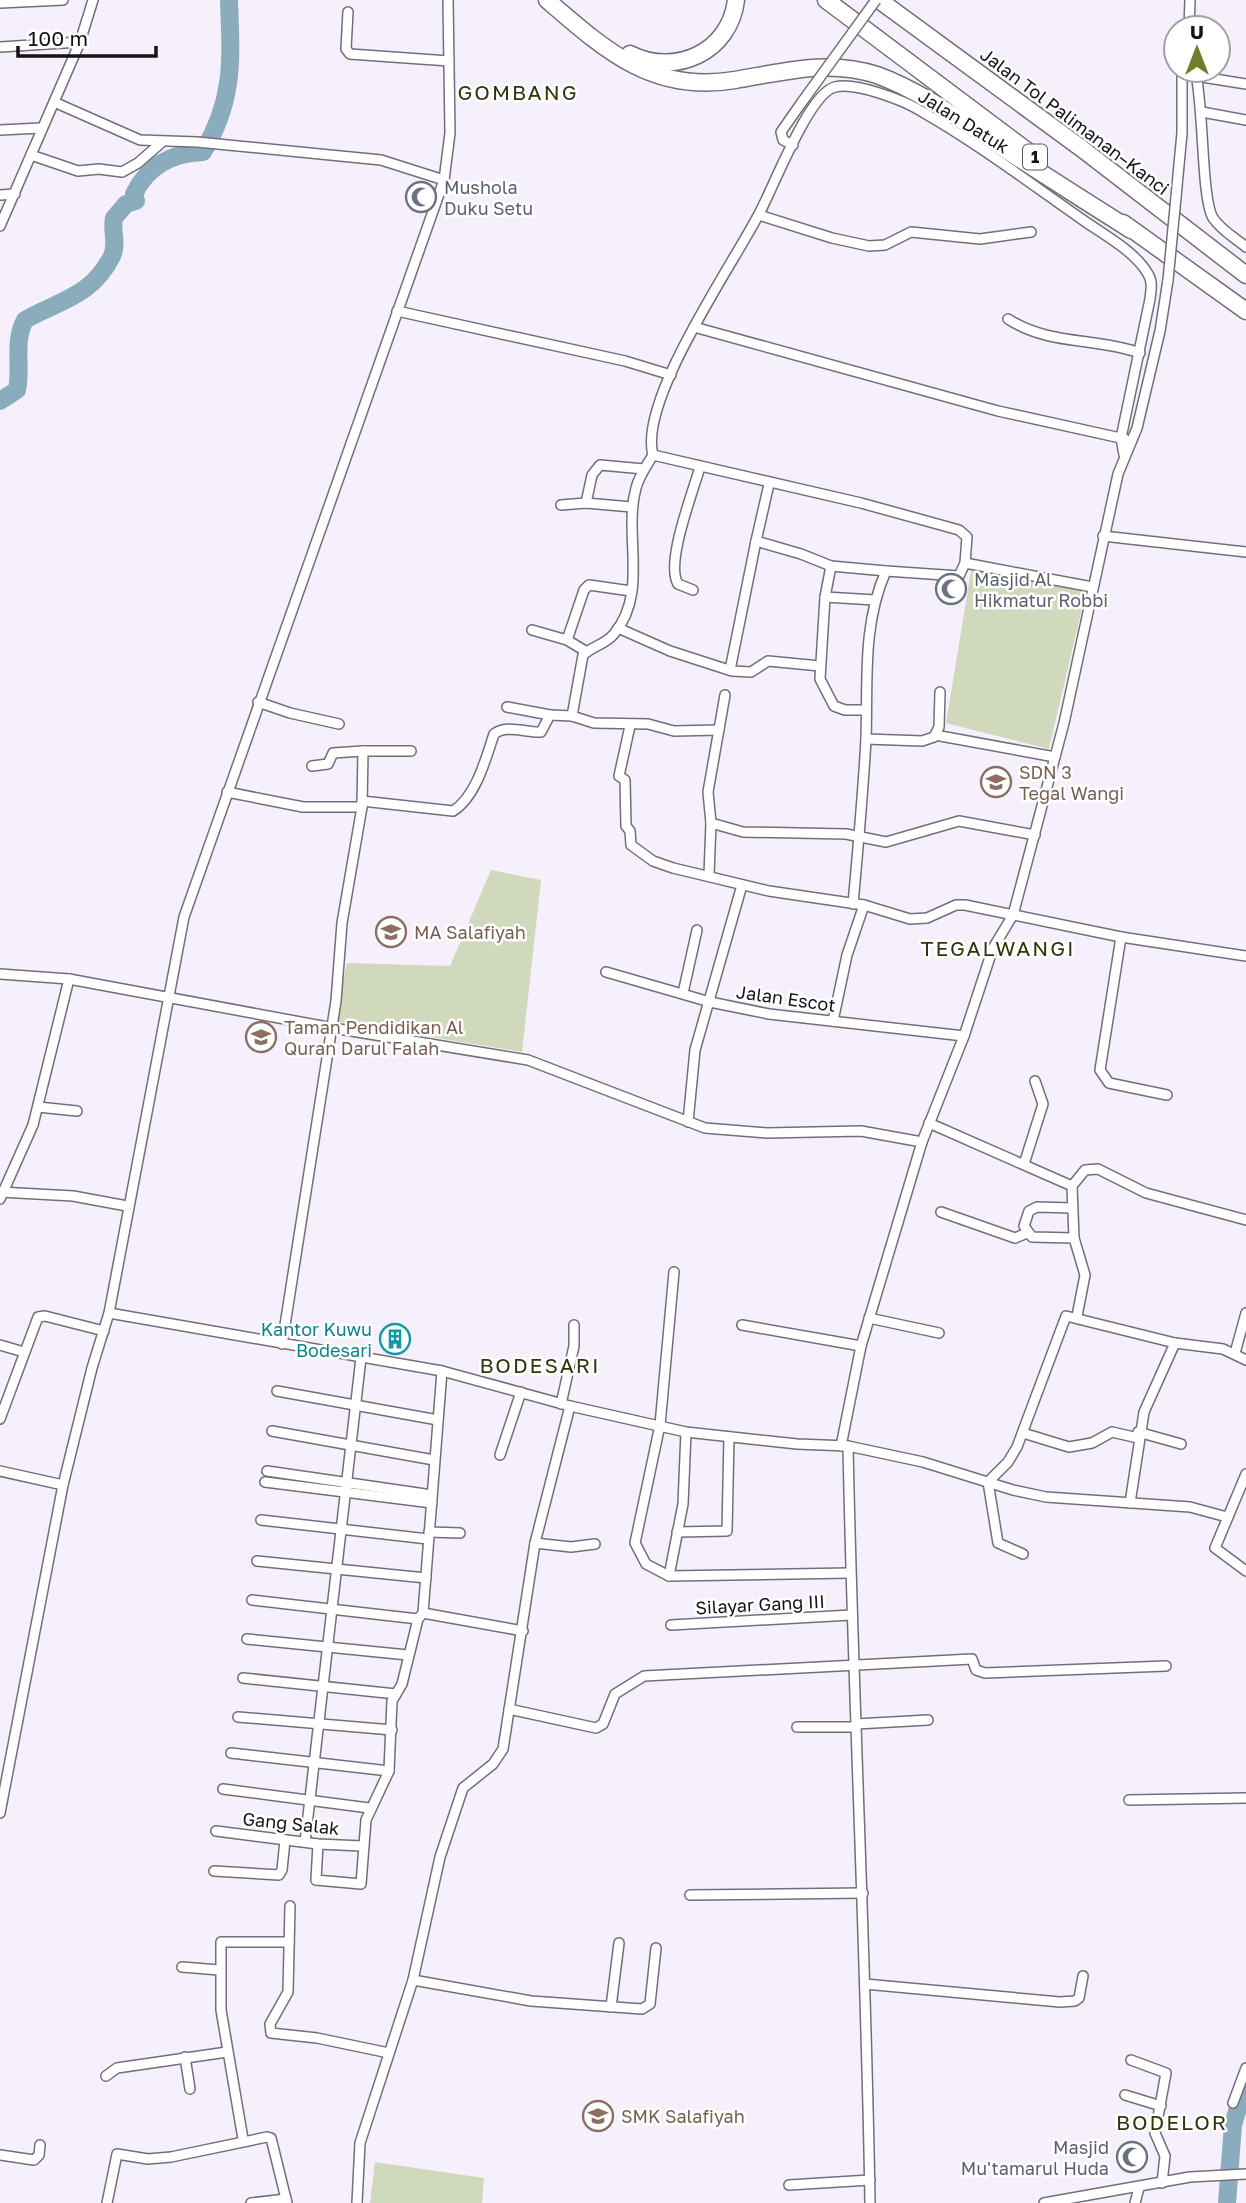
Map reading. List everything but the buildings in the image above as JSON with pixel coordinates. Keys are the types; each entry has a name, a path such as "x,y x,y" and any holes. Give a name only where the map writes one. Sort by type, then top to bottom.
{"highway":[{"path":"547,0 616,56 656,76 681,82 708,83 813,67 843,68 876,75 932,102 1131,230"},
{"path":"563,0 626,53 639,59 667,64 692,58 712,48 731,23 736,0"},
{"name":"1","path":"825,0 1131,230 1246,311"},
{"name":"Jalan Tol Palimanan–Kanci","path":"878,0 1081,148 1246,275"}],"street":[{"path":"0,3 63,0"},
{"path":"0,226 80,42 93,0"},
{"path":"0,1813 63,1485 109,1313 127,1206 171,999 184,917 444,180 450,132 449,0"},
{"path":"793,145 783,140 781,132 878,0"},
{"path":"348,12 346,49 350,54 449,61"},
{"path":"0,47 80,42"},
{"path":"870,2203 863,1893 844,1446 861,1346 922,1142 964,1036 993,948 1013,915 1055,757 1103,536 1124,455 1134,441 1160,331 1167,280 1182,133 1182,84"},
{"path":"1197,84 1202,112 1210,210 1222,228 1246,247"},
{"name":"Jalan Datuk","path":"653,454 650,445 653,427 671,375 694,327 759,215 812,109 832,87 851,87 920,110 1025,179 1142,266 1151,284 1140,352 1121,438 1124,455"},
{"path":"54,102 131,137 162,142 197,142 381,160 444,180"},
{"path":"1202,112 1246,120"},
{"path":"0,130 41,128"},
{"path":"31,155 82,172 99,169 122,172 132,168 162,142"},
{"path":"0,195 15,194"},
{"path":"759,215 781,224 869,246 884,244 911,232 980,239 1031,232"},
{"path":"397,311 625,361 671,375"},
{"path":"1008,319 1023,329 1047,337 1118,345 1140,352"},
{"path":"694,327 998,411 1134,441"},
{"path":"572,716 582,659 587,652 604,643 618,628 631,591 635,564 632,507 635,490 653,454 769,484 861,503 959,530 967,537 965,563 961,575 956,577 831,566 756,541"},
{"path":"586,503 592,475 600,465 644,469"},
{"path":"693,590 678,584 674,571 697,466"},
{"path":"730,670 769,484"},
{"path":"561,505 586,503 632,507"},
{"path":"1103,536 1246,552"},
{"path":"965,563 1093,587"},
{"path":"831,566 825,597 820,666 824,691 834,706 845,710 866,710"},
{"path":"853,904 866,739 867,656 875,600 886,571"},
{"path":"567,640 584,590 589,584 631,591"},
{"path":"825,597 875,600"},
{"path":"618,628 670,651 730,670 751,671 768,661 820,666"},
{"path":"532,630 567,640 587,652"},
{"path":"935,735 939,727 940,692"},
{"path":"709,875 712,823 708,792 725,695"},
{"path":"258,702 290,713 339,724"},
{"path":"507,707 572,716 594,723 630,726 648,724 674,731 719,730"},
{"path":"227,792 303,807 362,804 453,811 467,796 489,752 494,734 499,730 541,732 550,715"},
{"path":"630,726 619,777 625,780 626,824 631,845 653,861 742,885 864,905 919,920 956,905 1121,937 1246,956"},
{"path":"866,739 922,741 935,735 1055,757"},
{"path":"282,1344 333,1028 342,923 362,804 363,751"},
{"path":"312,766 328,764 333,753 411,751"},
{"path":"712,823 743,832 859,837 894,842 959,821 1035,835"},
{"path":"688,1122 695,1050 742,885"},
{"path":"833,1021 847,955 864,905"},
{"path":"683,993 697,930"},
{"path":"1121,937 1100,1070 1109,1083 1167,1095"},
{"name":"Jalan Escot","path":"606,972 710,1002 769,1014 964,1036"},
{"path":"0,974 69,979 333,1028 528,1060 688,1122 730,1131 861,1131 922,1142"},
{"path":"69,979 38,1107 1,1195 73,1196 127,1206"},
{"path":"1024,1164 1043,1104 1035,1080"},
{"path":"38,1107 77,1111"},
{"path":"929,1123 1072,1186"},
{"path":"1077,1317 1085,1275 1074,1238 1072,1186 1085,1170 1093,1168 1146,1193 1246,1220"},
{"path":"1072,1208 1037,1207 1029,1211 1024,1226 1032,1237 1074,1238"},
{"path":"941,1212 1015,1238 1027,1233"},
{"path":"674,1272 660,1425 635,1543 646,1564 669,1576 850,1573"},
{"path":"109,1313 442,1371 566,1405 686,1432 844,1446 912,1460 1046,1497 1190,1507 1227,1517"},
{"path":"1235,1353 1246,1313"},
{"path":"988,1482 1008,1462 1023,1433 1063,1318 1069,1315 1175,1343 1216,1348 1235,1353 1246,1360"},
{"path":"0,1419 5,1389 24,1352 35,1321 41,1316 104,1331"},
{"path":"869,1318 939,1333"},
{"path":"357,2203 360,2143 413,1980 435,1875 461,1794 468,1782 500,1755 523,1630 535,1543 566,1405 574,1325"},
{"path":"742,1325 861,1346"},
{"path":"1130,1503 1138,1435 1144,1412 1175,1343"},
{"path":"0,1345 24,1352"},
{"path":"305,1842 361,1358"},
{"path":"318,1844 316,1880 358,1885 364,1879 362,1846 369,1808 389,1771 392,1706 402,1684 420,1616 426,1578 442,1371"},
{"path":"277,1391 356,1403 438,1420"},
{"path":"500,1455 521,1392"},
{"path":"272,1431 352,1443 434,1460"},
{"path":"669,1576 683,1504 686,1432"},
{"path":"1023,1433 1069,1447 1083,1445 1112,1432 1181,1444"},
{"path":"677,1532 726,1532 729,1437"},
{"path":"0,1471 63,1485"},
{"path":"267,1471 346,1482 432,1499"},
{"path":"1246,1474 1215,1548 1246,1571"},
{"path":"307,1488 309,1477"},
{"path":"265,1482 345,1494 432,1499"},
{"path":"988,1482 998,1543 1023,1554"},
{"path":"261,1520 342,1530 429,1535 460,1533"},
{"path":"535,1543 571,1547 595,1544"},
{"path":"257,1561 426,1578"},
{"path":"252,1600 420,1616 523,1630"},
{"name":"Silayar Gang III","path":"671,1625 851,1615"},
{"path":"247,1639 408,1655"},
{"path":"509,1709 596,1728 603,1724 615,1694 644,1676 853,1663 972,1659 976,1670 985,1673 1166,1666"},
{"path":"243,1678 396,1694"},
{"path":"238,1717 391,1730"},
{"path":"797,1727 928,1720"},
{"path":"231,1754 389,1771"},
{"path":"223,1790 369,1808"},
{"path":"1129,1800 1246,1798"},
{"name":"Gang Salak","path":"216,1831 318,1844 362,1846"},
{"path":"214,1871 279,1875 282,1870 285,1840"},
{"path":"690,1895 863,1893"},
{"path":"290,1906 288,1992 270,2024 271,2032 317,2038 389,2053"},
{"path":"243,2139 227,2052 219,1970 221,1942 289,1942"},
{"path":"611,2007 619,1943"},
{"path":"413,1980 531,2001 648,2007 656,1948"},
{"path":"181,1967 219,1970"},
{"path":"865,1984 966,1996 1060,2002 1075,2001 1079,1997 1083,1976"},
{"path":"106,2076 117,2068 227,2052"},
{"path":"185,2057 190,2089"},
{"path":"1130,2060 1166,2073 1155,2133 1165,2156 1162,2183"},
{"path":"1233,2103 1246,2068"},
{"path":"1125,2095 1161,2106"},
{"path":"107,2203 117,2154 148,2159 171,2157 203,2152 243,2139 271,2138 287,2201 251,2203"},
{"path":"0,2155 34,2160 39,2155 40,2145"},
{"path":"1044,2203 1222,2174 1246,2174"},
{"path":"789,2185 870,2180"},
{"path":"1135,2203 1139,2188"}],"green space":[{"path":"972,565 1087,587 1049,749 946,723"},
{"path":"491,870 541,880 522,1052 335,1021 347,963 450,966"},
{"path":"375,2162 484,2178 482,2203 370,2203"}],"waterway":[{"path":"0,401 17,390 19,337 25,320 85,289 95,280 114,251 114,218 126,204 136,201 134,194 146,175 162,162 203,152 221,114 226,96 230,60 229,0"},
{"path":"1227,2203 1233,2125 1246,2081"}],"place":[{"name":"Mushola Duku Setu","path":"421,197"},
{"name":"Masjid Al Hikmatur Robbi","path":"951,589"},
{"name":"SDN 3 Tegal Wangi","path":"996,782"},
{"name":"MA Salafiyah","path":"391,932"},
{"name":"Taman Pendidikan Al Quran Darul Falah","path":"261,1037"},
{"name":"Kantor Kuwu Bodesari","path":"395,1339"},
{"name":"SMK Salafiyah","path":"598,2116"},
{"name":"Masjid Mu'tamarul Huda","path":"1132,2157"}],"district":[{"name":"GOMBANG","path":"518,92"},
{"name":"TEGALWANGI","path":"998,948"},
{"name":"BODESARI","path":"540,1365"},
{"name":"BODELOR","path":"1172,2122"}]}
